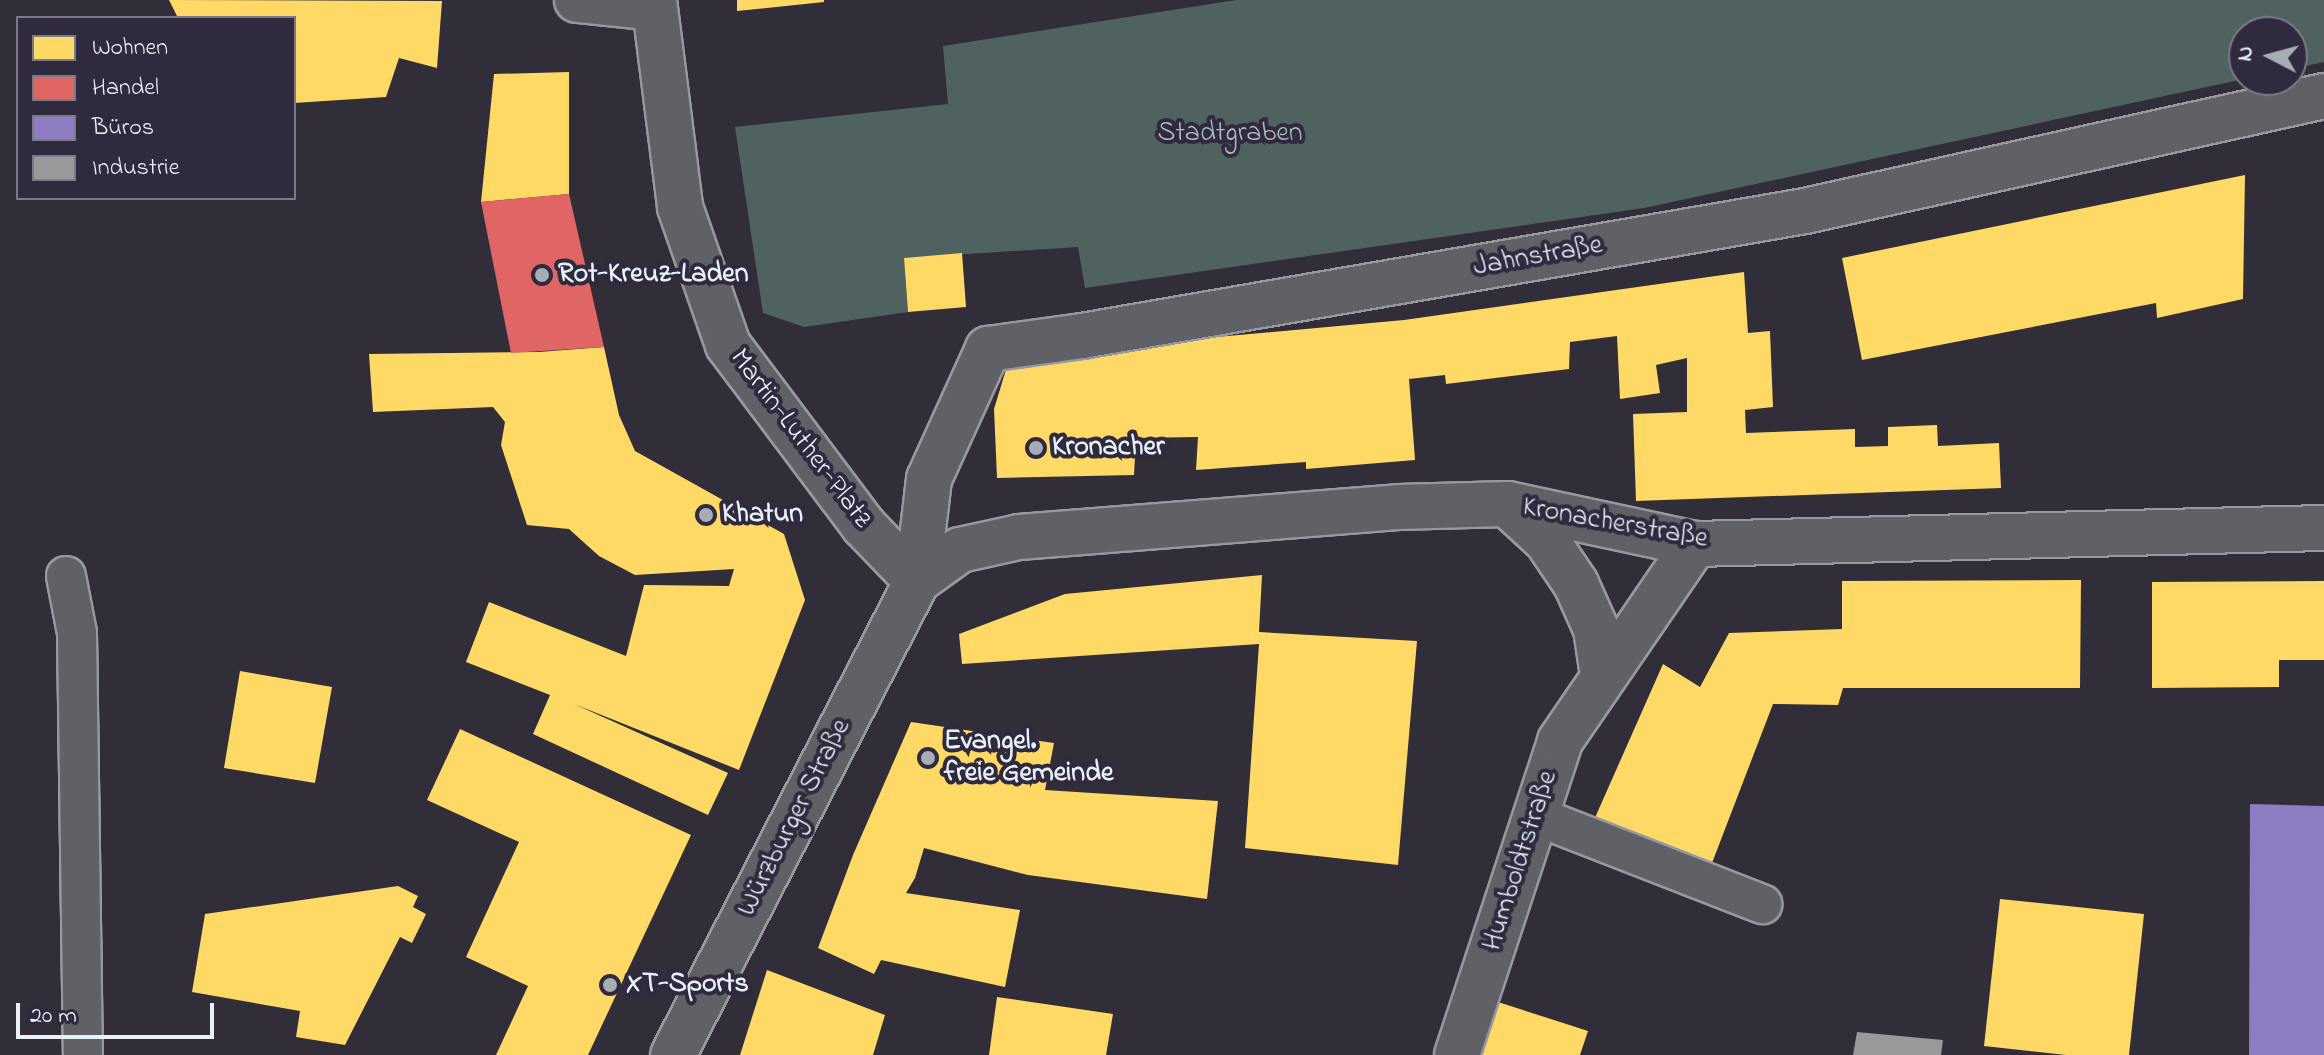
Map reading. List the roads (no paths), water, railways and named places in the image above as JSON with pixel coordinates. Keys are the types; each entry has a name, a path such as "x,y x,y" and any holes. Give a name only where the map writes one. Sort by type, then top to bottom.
{"street":[{"path":"577,0 654,4"},
{"name":"Martin-Luther-Platz","path":"654,4 680,207 728,345 864,526 917,581"},
{"name":"Jahnstraße","path":"917,581 929,479 988,349 1082,336 1805,211 2324,96"},
{"path":"1508,504 1547,541 1576,584 1596,629 1603,676"},
{"name":"Kronacherstraße","path":"917,581 960,550 1019,537 1398,507 1508,504 1695,544 2324,528"},
{"name":"Humboldtstraße","path":"1457,1055 1560,741 1695,544"},
{"name":"Würzburger Straße","path":"673,1055 917,581"}],"lane":[{"path":"66,576 77,633 83,1055"},
{"path":"1536,816 1762,904"}],"place":[{"name":"Rot-Kreuz-Laden","path":"542,275"},
{"name":"Kronacher","path":"1036,448"},
{"name":"Khatun","path":"706,515"},
{"name":"Evangel. freie Gemeinde","path":"928,758"},
{"name":"XT-Sports","path":"610,985"}],"park label":[{"name":"Stadtgraben","path":"1230,134"}]}
